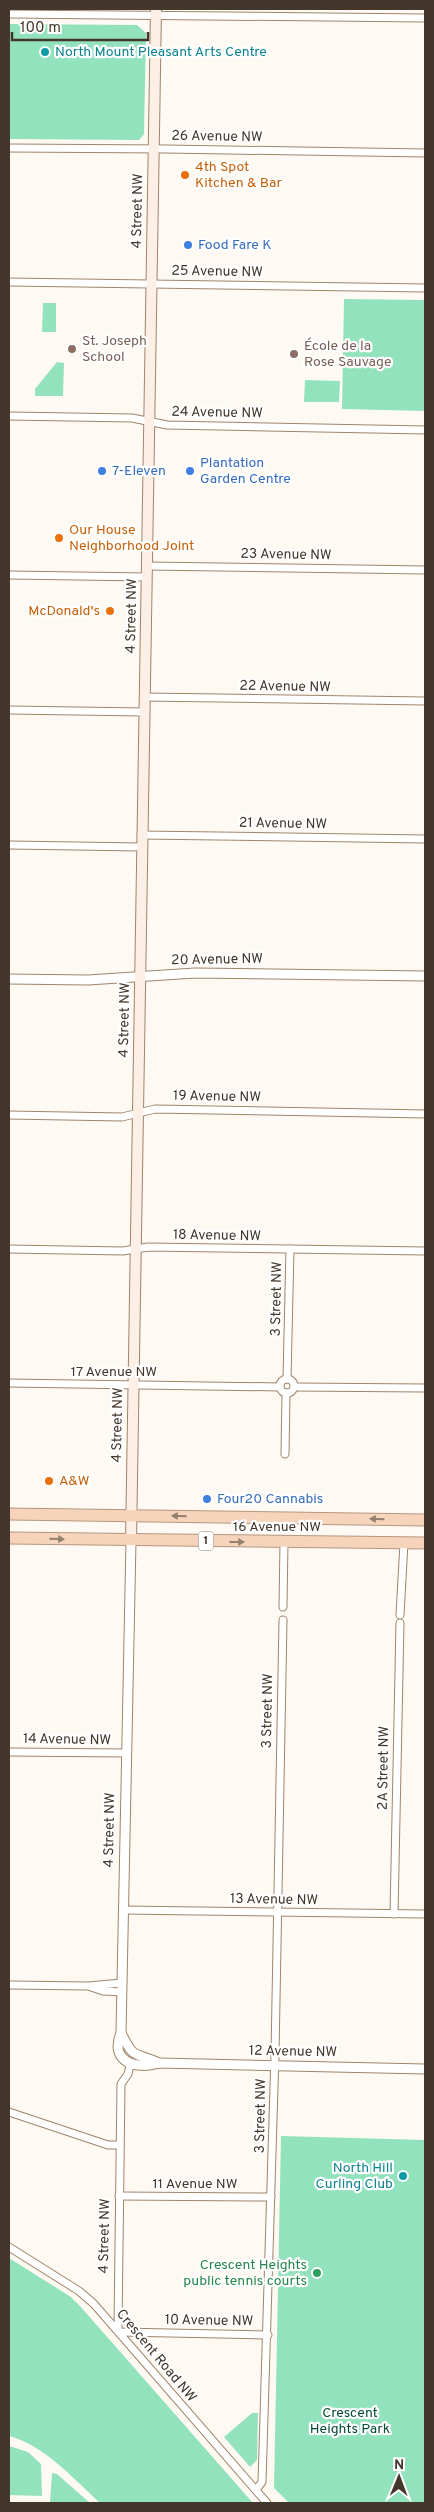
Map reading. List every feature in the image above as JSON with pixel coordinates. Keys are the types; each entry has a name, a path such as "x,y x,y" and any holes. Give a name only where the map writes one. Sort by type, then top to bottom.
{"highway":[{"name":"16 Avenue NW","path":"9,1514 425,1520"},
{"name":"16 Avenue NW","path":"9,1538 131,1541 425,1543"}],"main road":[{"name":"4 Street NW","path":"131,1541 136,1114 156,12"}],"street":[{"path":"9,14 156,12 425,18"},
{"name":"26 Avenue NW","path":"9,148 425,153"},
{"name":"25 Avenue NW","path":"9,282 425,288"},
{"name":"24 Avenue NW","path":"9,416 113,417 167,425 425,430"},
{"name":"23 Avenue NW","path":"146,566 425,570"},
{"path":"9,575 146,577"},
{"name":"22 Avenue NW","path":"144,697 425,701"},
{"path":"9,710 144,712"},
{"name":"21 Avenue NW","path":"141,835 425,839"},
{"path":"9,845 141,847"},
{"name":"20 Avenue NW","path":"9,979 88,980 195,973 425,976"},
{"name":"19 Avenue NW","path":"9,1115 122,1117 155,1109 425,1114"},
{"name":"18 Avenue NW","path":"9,1249 123,1251 148,1247 425,1251"},
{"name":"3 Street NW","path":"287,1379 290,1249"},
{"path":"285,1454 286,1393 280,1386 282,1381 287,1379 293,1382 294,1387 292,1392 286,1393"},
{"name":"17 Avenue NW","path":"9,1383 280,1386"},
{"path":"294,1387 425,1388"},
{"name":"4 Street NW","path":"119,2330 121,2084 128,2074 130,2065 124,2060 118,2045 121,2033 131,1541"},
{"path":"283,1607 284,1542"},
{"path":"400,1615 404,1542"},
{"name":"3 Street NW","path":"256,2490 262,2482 268,2335 283,1620"},
{"name":"2A Street NW","path":"394,1914 400,1623"},
{"name":"14 Avenue NW","path":"9,1752 126,1753"},
{"name":"13 Avenue NW","path":"123,1910 425,1914"},
{"path":"9,1985 122,1987"},
{"name":"12 Avenue NW","path":"121,2033 128,2050 133,2054 159,2063"},
{"name":"12 Avenue NW","path":"130,2065 146,2067 159,2063 425,2069"},
{"path":"9,2112 108,2145 120,2145"},
{"name":"11 Avenue NW","path":"119,2196 271,2197"},
{"name":"Crescent Road NW","path":"9,2247 78,2291 94,2304 119,2330 141,2359 267,2503"},
{"name":"10 Avenue NW","path":"119,2330 268,2335"}],"green space":[{"path":"9,24 137,25 146,33 144,134 139,140 9,139"},
{"path":"344,299 425,300 425,411 342,409"},
{"path":"43,303 56,303 56,332 42,332"},
{"path":"57,362 64,363 63,396 35,396 35,389"},
{"path":"305,380 340,381 339,402 304,402"},
{"name":"Crescent Heights Park","path":"281,2136 425,2140 425,2503 289,2503 274,2488"},
{"path":"9,2258 71,2297 80,2306 253,2503 100,2503 46,2455 22,2440 9,2436"},
{"path":"252,2413 258,2413 257,2460 250,2467 224,2437"},
{"path":"9,2446 28,2452 41,2464 42,2496 9,2495"},
{"path":"52,2473 57,2474 90,2503 50,2503"}],"place":[{"name":"North Mount Pleasant Arts Centre","path":"45,52"},
{"name":"4th Spot Kitchen & Bar","path":"185,175"},
{"name":"Food Fare K","path":"188,245"},
{"name":"St. Joseph School","path":"72,349"},
{"name":"École de la Rose Sauvage","path":"294,354"},
{"name":"7-Eleven","path":"102,471"},
{"name":"Plantation Garden Centre","path":"190,471"},
{"name":"Our House Neighborhood Joint","path":"59,538"},
{"name":"McDonald's","path":"110,611"},
{"name":"A&W","path":"49,1481"},
{"name":"Four20 Cannabis","path":"207,1499"},
{"name":"North Hill Curling Club","path":"403,2176"},
{"name":"Crescent Heights public tennis courts","path":"317,2273"}]}
